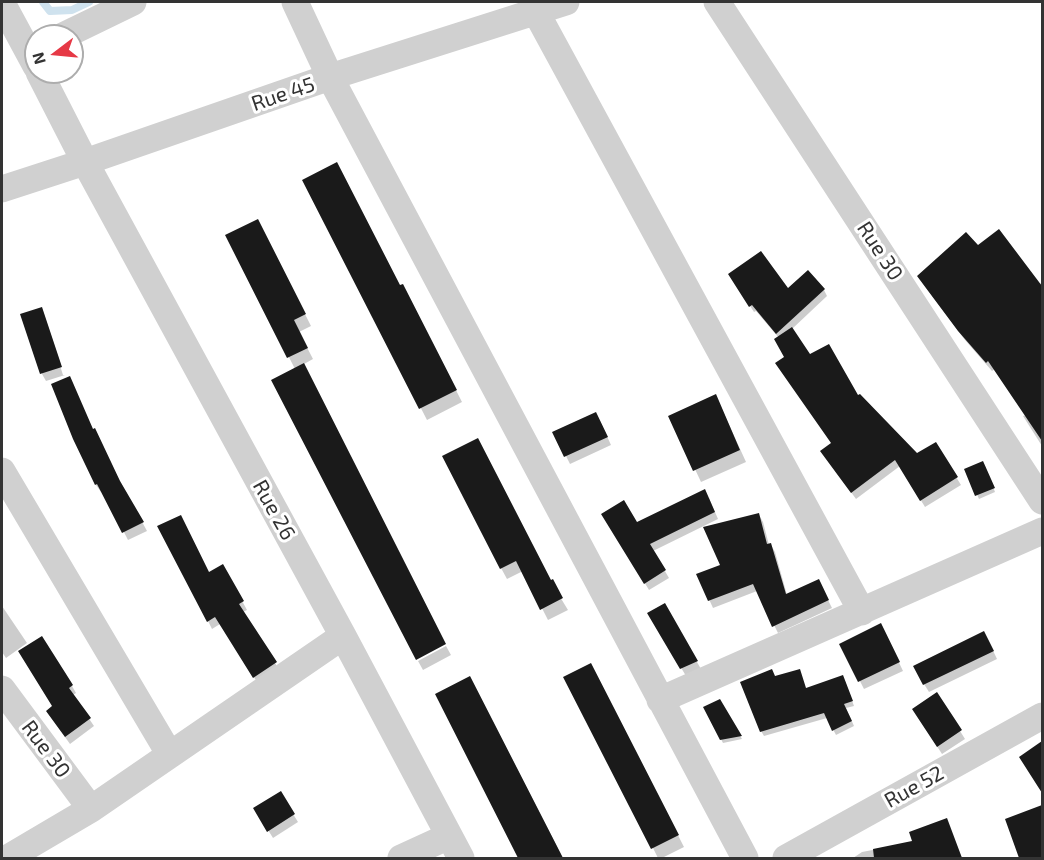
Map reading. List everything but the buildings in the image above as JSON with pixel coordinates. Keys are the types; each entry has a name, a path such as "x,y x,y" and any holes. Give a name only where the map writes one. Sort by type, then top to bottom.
{"street":[{"path":"84,26 133,2"},
{"path":"295,2 330,77 745,858"},
{"name":"Rue 45","path":"2,189 330,77 566,2"},
{"name":"Rue 30","path":"717,2 1042,501"},
{"name":"Rue 26","path":"2,3 24,41"},
{"path":"536,12 862,612"},
{"name":"Rue 26","path":"47,84 85,162 455,847"},
{"path":"2,471 170,755"},
{"path":"660,700 1042,531"},
{"path":"8,858 92,809 343,636"},
{"name":"Rue 30","path":"2,689 92,809"},
{"name":"Rue 52","path":"786,858 1042,716"},
{"path":"401,858 455,847"}],"waterway":[{"path":"43,2 50,11 72,10 89,2"}]}
